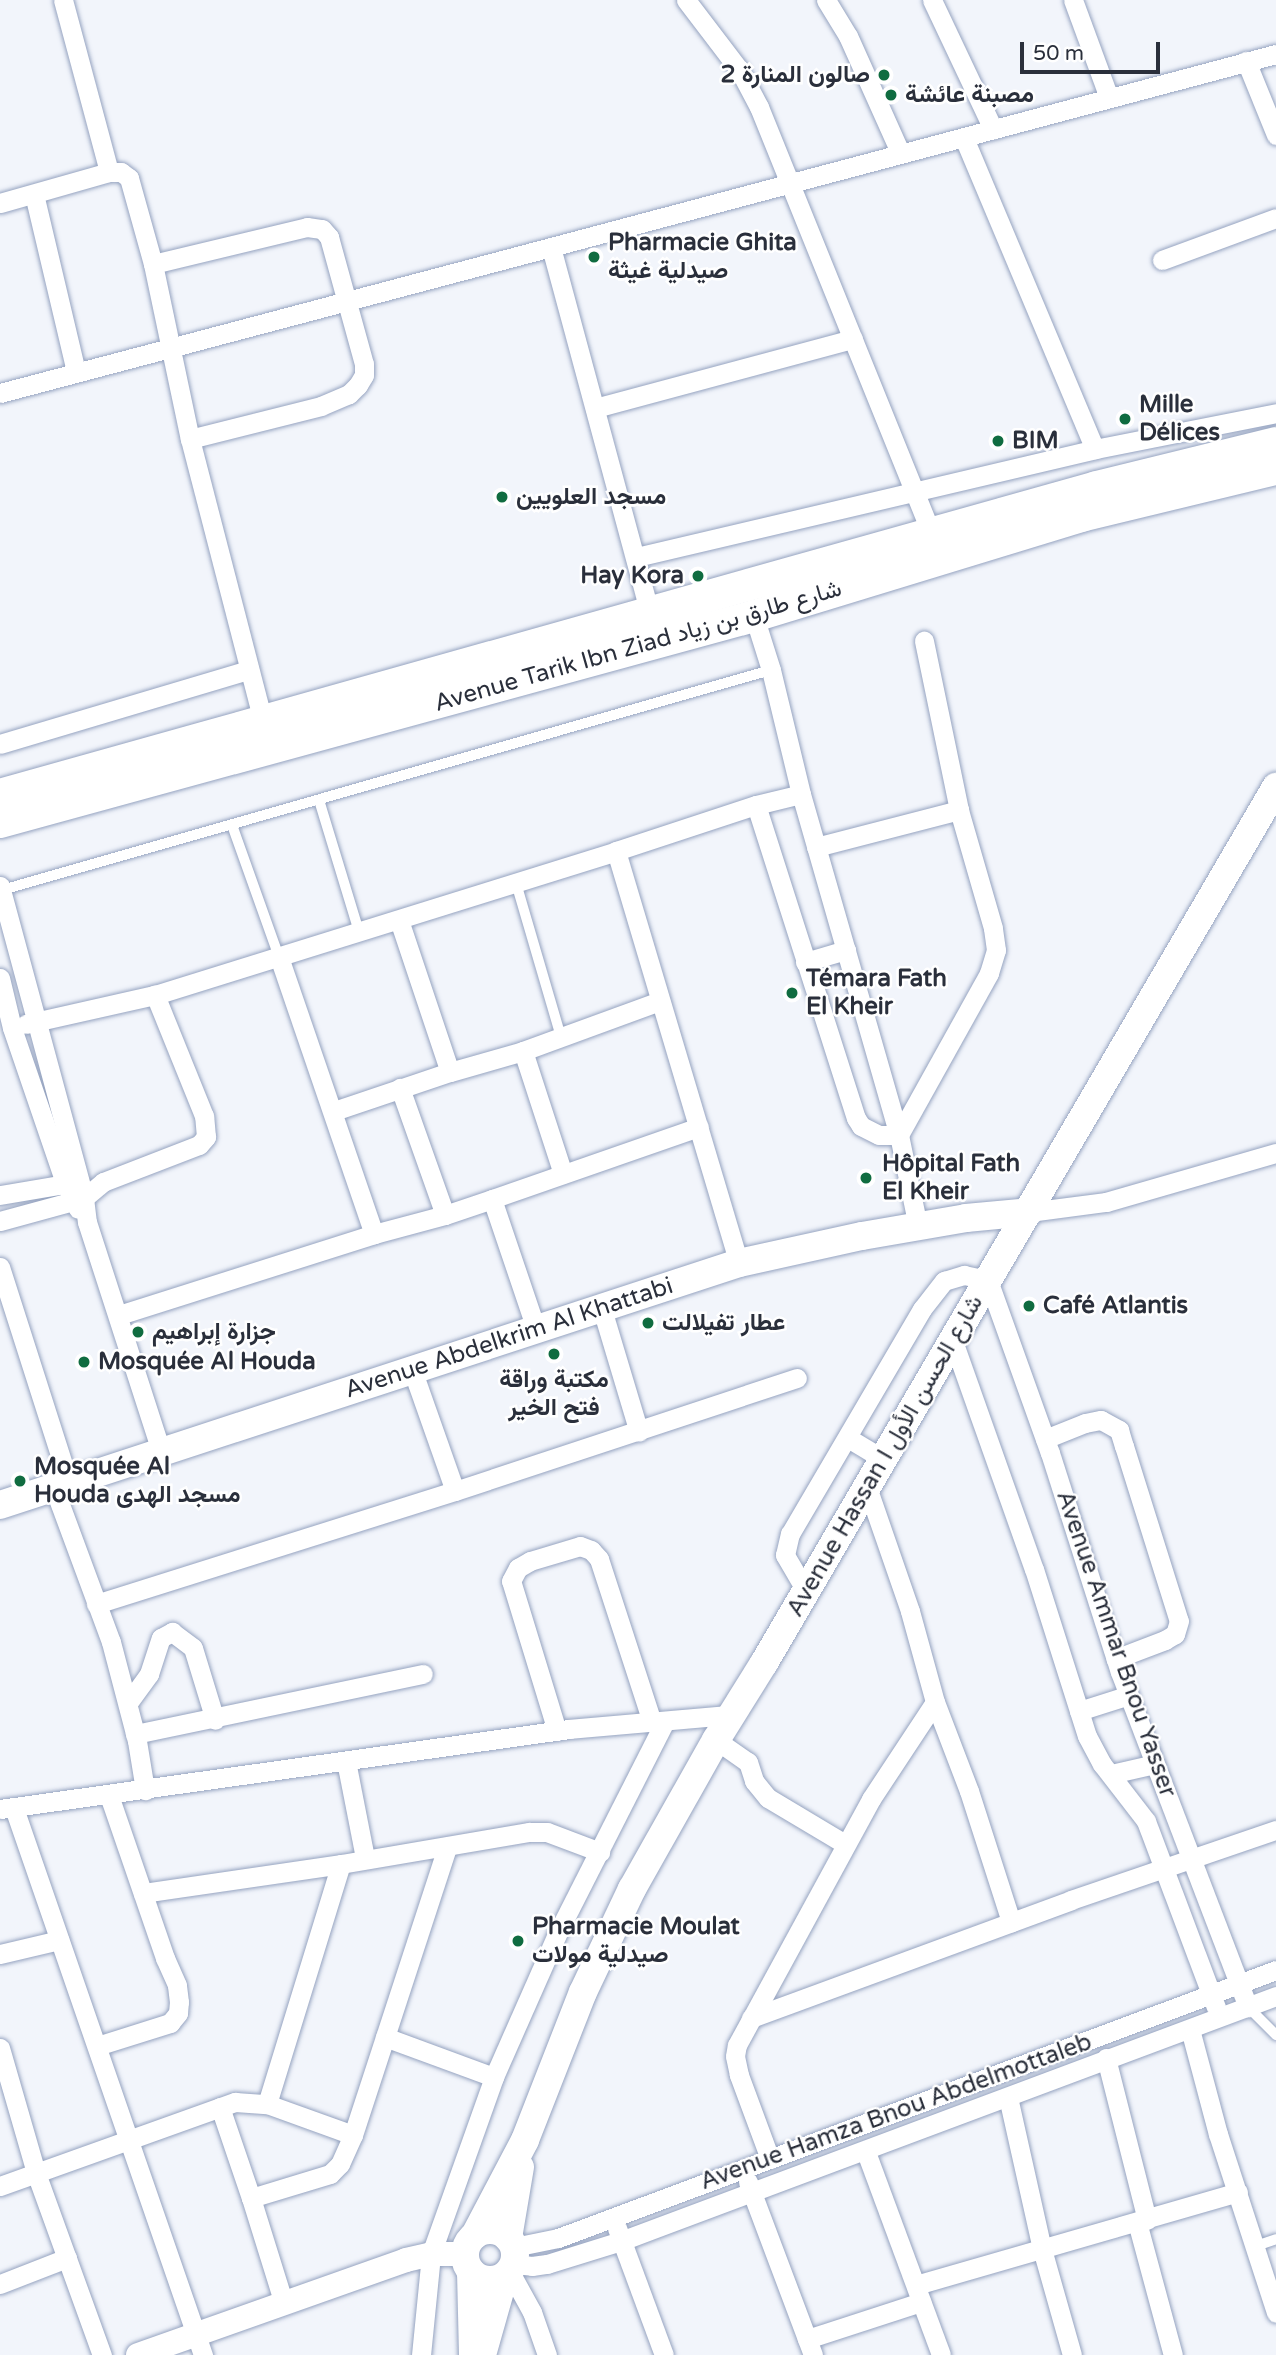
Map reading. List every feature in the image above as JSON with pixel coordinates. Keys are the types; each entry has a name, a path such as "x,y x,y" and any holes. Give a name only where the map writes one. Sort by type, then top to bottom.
{"main road":[{"name":"Avenue Tarik Ibn Ziad شارع طارق بن زياد","path":"0,795 1097,487 1276,443"},
{"name":"Avenue Tarik Ibn Ziad شارع طارق بن زياد","path":"0,822 754,616 1081,516 1276,469"},
{"name":"Avenue Hassan I شارع الحسن الأول","path":"473,2355 471,2253 524,2140 563,2040 608,1938 730,1715 1029,1212 1276,787"},
{"name":"Avenue Abdelkrim Al Khattabi","path":"0,1505 739,1263 918,1227 1029,1212"},
{"name":"Avenue Hassan I شارع الحسن الأول","path":"482,2355 510,2259 524,2140"},
{"path":"492,2230 510,2259 487,2280 471,2253 492,2230"}],"street":[{"path":"62,0 109,172"},
{"path":"686,0 740,71 759,107 931,533"},
{"path":"826,0 848,36 900,152"},
{"path":"932,0 993,129"},
{"path":"1074,0 1109,98"},
{"path":"0,393 1276,54"},
{"path":"1246,61 1276,135"},
{"path":"964,138 1095,449"},
{"path":"0,203 109,172 121,172 130,178 153,264 190,439 263,722"},
{"path":"34,194 76,372"},
{"path":"1162,260 1276,218"},
{"path":"153,264 317,226 329,237 364,364 364,375 349,394 321,406 190,439"},
{"path":"551,247 650,614"},
{"path":"595,408 853,339"},
{"path":"636,557 1095,449 1276,413"},
{"path":"754,616 771,670 801,794 899,1135 918,1227"},
{"path":"899,1135 995,962 993,928 959,810 924,641"},
{"path":"0,744 249,670"},
{"path":"12,1028 155,995 756,805 801,794"},
{"path":"756,805 856,1118 861,1126 878,1135 899,1135"},
{"path":"816,846 959,810"},
{"path":"616,851 739,1263"},
{"path":"1,888 37,1021 75,1191"},
{"path":"399,920 450,1072"},
{"path":"805,962 846,950"},
{"path":"279,957 374,1234"},
{"path":"0,978 12,1028 88,1223 161,1451"},
{"path":"0,1221 199,1145 206,1138 208,1128 204,1116 155,995"},
{"path":"334,1111 523,1051 660,1001"},
{"path":"523,1051 564,1174"},
{"path":"400,1088 444,1215"},
{"path":"119,1315 374,1234 444,1215 699,1127"},
{"path":"1029,1212 1106,1202 1276,1153"},
{"path":"0,1195 75,1191"},
{"path":"492,1199 536,1329"},
{"path":"0,1267 96,1604 128,1703 145,1790"},
{"path":"806,1591 785,1555 790,1534 933,1291 944,1281 964,1275 988,1280"},
{"name":"Avenue Ammar Bnou Yasser","path":"988,1280 1045,1439 1115,1659 1248,2007"},
{"path":"602,1308 639,1432"},
{"path":"952,1338 1034,1569 1094,1752 1146,1821 1220,2018"},
{"path":"412,1369 455,1491"},
{"path":"96,1604 639,1432 797,1378"},
{"path":"1045,1439 1085,1423 1101,1420 1119,1430 1179,1621 1175,1634 1165,1640 1115,1659"},
{"path":"848,1438 883,1459"},
{"path":"867,1487 911,1611 935,1702 969,1791 1011,1922"},
{"path":"421,2355 431,2254 494,2077 545,1958 600,1852 658,1722 599,1559 591,1550 580,1546 530,1561 519,1568 511,1581 557,1731"},
{"path":"128,1703 149,1674 160,1638 172,1632 192,1648 215,1720"},
{"path":"135,1734 215,1720 423,1674"},
{"path":"1079,1711 1129,1695"},
{"path":"770,2159 735,2056 742,2032 845,1844 913,1732 935,1702"},
{"path":"199,2346 97,2046 7,1808 557,1731 730,1715"},
{"path":"716,1740 748,1762 754,1781 768,1798 845,1844"},
{"path":"346,1761 365,1858"},
{"path":"1111,1774 1155,1764"},
{"path":"97,2046 170,2023 178,2013 177,1985 109,1795"},
{"path":"751,2018 1011,1922 1276,1830"},
{"path":"143,1893 341,1864 529,1832 547,1832 600,1852"},
{"path":"251,2198 330,2174 340,2164 386,2037 447,1847"},
{"path":"267,2104 341,1864"},
{"path":"0,1954 59,1940"},
{"name":"Avenue Hamza Bnou Abdelmottaleb","path":"510,2259 613,2217 1276,1970"},
{"path":"510,2259 532,2266 547,2264 621,2241 866,2152 1106,2058 1276,1996"},
{"path":"1190,2029 1215,2122 1276,2313"},
{"path":"386,2037 494,2077"},
{"path":"0,2048 36,2173 103,2355"},
{"path":"1106,2058 1173,2355"},
{"path":"1007,2097 1042,2249 1072,2355"},
{"path":"0,2186 220,2107 247,2101 267,2104 353,2134"},
{"path":"220,2107 284,2304"},
{"path":"866,2152 940,2355"},
{"path":"743,2169 810,2347 918,2294 1042,2249 1238,2192"},
{"path":"613,2217 664,2355"},
{"path":"138,2355 199,2346 284,2304 431,2254 471,2253"},
{"path":"0,2284 67,2258"},
{"path":"510,2259 547,2355"}],"lane":[{"path":"1,888 232,825 771,670"},
{"path":"319,800 359,932"},
{"path":"232,825 279,957"},
{"path":"516,883 561,1037"},
{"path":"1248,2007 1276,2035"},
{"path":"1256,2246 1276,2239"}],"place":[{"name":"صالون المنارة 2","path":"884,75"},
{"name":"مصبنة عائشة","path":"891,95"},
{"name":"Pharmacie Ghita صيدلية غيثة","path":"594,257"},
{"name":"Mille Délices","path":"1125,419"},
{"name":"BIM","path":"998,441"},
{"name":"مسجد العلويين","path":"502,497"},
{"name":"Hay Kora","path":"698,576"},
{"name":"Témara Fath El Kheir","path":"792,993"},
{"name":"Hôpital Fath El Kheir","path":"866,1178"},
{"name":"Café Atlantis","path":"1029,1306"},
{"name":"عطار تفيلالت","path":"648,1323"},
{"name":"جزارة إبراهيم","path":"138,1332"},
{"name":"مكتبة وراقة فتح الخير","path":"554,1354"},
{"name":"Mosquée Al Houda","path":"84,1362"},
{"name":"Mosquée Al Houda مسجد الهدى","path":"20,1481"},
{"name":"Pharmacie Moulat صيدلية مولات","path":"518,1941"}]}
